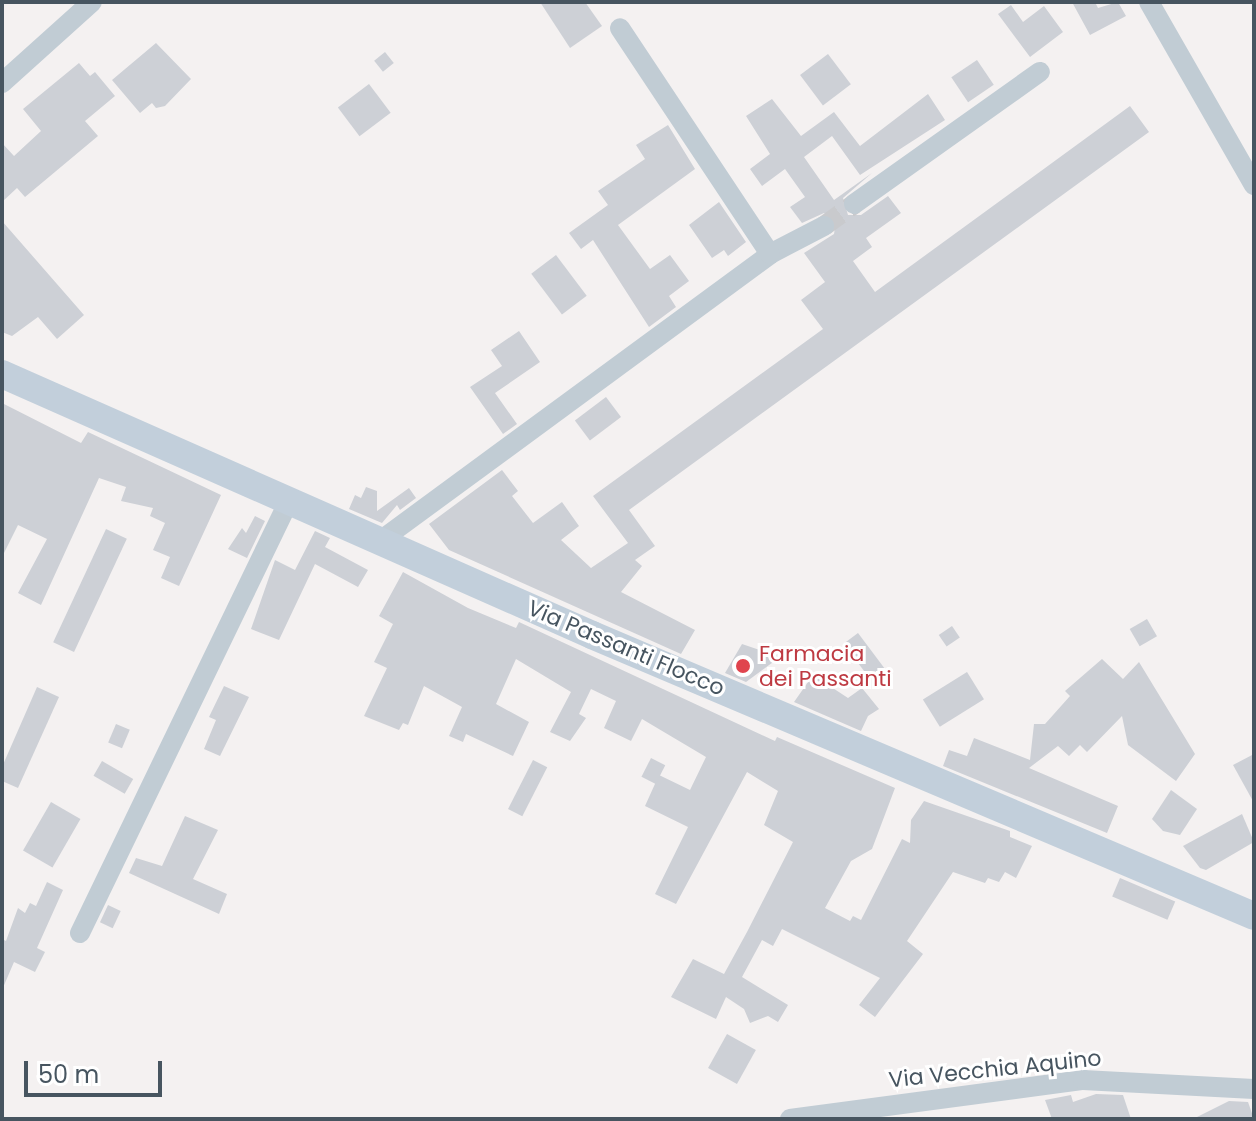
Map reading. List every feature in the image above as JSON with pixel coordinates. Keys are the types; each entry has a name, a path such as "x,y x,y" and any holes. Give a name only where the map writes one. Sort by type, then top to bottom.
{"main road":[{"name":"Via Passanti Flocco","path":"2,374 380,541 1254,916"}],"street":[{"path":"2,83 92,2"},
{"path":"1149,2 1254,185"},
{"path":"620,28 770,254"},
{"path":"854,204 1040,72"},
{"path":"380,541 770,254 824,226"},
{"path":"80,933 289,501"},
{"name":"Via Vecchia Aquino","path":"790,1119 1083,1080 1254,1089"}],"building":[{"path":"540,2 585,2 602,26 570,48"},
{"path":"1072,2 1095,2 1098,8 1118,2 1126,16 1090,35"},
{"path":"1011,5 1023,22 1044,6 1063,32 1030,57 998,14"},
{"path":"156,43 191,79 165,106 156,108 152,103 140,113 112,80"},
{"path":"385,52 394,63 383,72 374,61"},
{"path":"828,54 851,84 823,105 800,75"},
{"path":"977,60 994,85 968,102 951,77"},
{"path":"79,63 90,76 95,72 115,96 85,121 98,136 25,197 17,188 2,202 2,143 14,156 41,131 23,109"},
{"path":"369,84 391,113 360,136 338,107"},
{"path":"928,94 945,120 860,175 832,136 804,157 834,200 872,173 843,198 848,215 861,215 888,196 901,213 866,238 872,247 853,261 875,292 1130,106 1149,132 629,510 655,546 635,560 642,566 621,592 695,630 681,654 449,550 429,524 502,470 518,491 512,496 533,523 562,502 579,526 561,540 591,568 628,543 593,496 823,329 801,300 825,282 804,253 834,234 836,221 824,213 802,223 790,207 805,197 785,169 762,186 750,169 770,154 746,116 772,99 801,136 834,112 860,146"},
{"path":"668,125 695,169 618,225 650,269 670,255 689,281 669,296 676,307 649,327 593,240 581,249 569,233 608,205 598,191 645,159 636,145"},
{"path":"719,202 746,242 728,256 724,250 712,258 689,225"},
{"path":"2,221 84,315 57,339 38,317 12,336 2,332"},
{"path":"556,255 587,296 562,314 531,274"},
{"path":"519,331 540,362 495,393 517,424 503,434 470,387 502,366 491,350"},
{"path":"606,397 621,417 590,440 575,420"},
{"path":"2,403 81,443 88,432 221,495 179,586 161,578 170,557 153,550 165,523 150,516 153,508 121,501 126,487 99,478 41,605 18,593 47,539 18,525 2,557"},
{"path":"366,487 377,491 377,511 409,488 416,498 400,510 397,505 382,523 349,509 355,495 361,498"},
{"path":"255,516 265,521 247,558 228,549 242,528 246,533"},
{"path":"106,529 127,539 74,652 53,642"},
{"path":"315,531 330,538 325,547 368,570 358,587 315,564 279,640 251,629 275,560 295,570"},
{"path":"403,572 468,608 516,628 519,622 775,741 777,737 895,788 872,849 851,861 825,908 850,921 853,916 861,920 902,839 910,843 911,820 924,801 1010,831 1010,837 1032,846 1016,878 1005,872 999,882 988,878 985,883 953,872 907,941 923,954 875,1017 859,1005 880,978 782,929 773,946 762,940 742,977 788,1005 778,1022 768,1016 750,1023 744,1009 726,997 716,1019 671,997 693,959 724,974 747,932 793,842 764,825 778,791 747,772 676,904 655,894 688,827 645,806 659,775 690,790 706,757 642,719 631,741 604,728 616,701 591,689 579,714 586,718 570,741 550,732 571,692 516,659 496,704 529,722 513,756 466,734 463,742 449,736 462,707 424,686 408,725 403,723 399,730 364,716 387,668 374,662 393,624 379,616"},
{"path":"1147,619 1157,636 1140,646 1130,629"},
{"path":"952,626 960,638 947,647 939,635"},
{"path":"858,633 884,668 870,679 844,644"},
{"path":"742,644 780,657 746,682 725,673"},
{"path":"1102,659 1123,679 1139,662 1195,754 1176,781 1128,745 1122,716 1087,752 1080,745 1069,756 1058,746 1029,768 1118,806 1107,833 943,766 949,750 967,756 974,738 1030,760 1034,724 1045,724 1070,696 1065,691"},
{"path":"967,672 984,699 940,727 923,700"},
{"path":"813,675 848,698 862,688 879,709 868,716 861,731 794,702"},
{"path":"224,686 249,697 220,756 204,749 216,720 209,717"},
{"path":"37,687 59,697 18,788 2,781 2,767"},
{"path":"116,724 130,730 122,748 108,742"},
{"path":"1254,754 1254,803 1233,765"},
{"path":"651,758 665,765 656,784 641,777"},
{"path":"533,760 547,767 522,816 508,809"},
{"path":"102,761 133,779 125,794 94,776"},
{"path":"1171,790 1197,809 1180,835 1163,831 1152,819"},
{"path":"51,802 80,819 52,867 23,850"},
{"path":"1242,814 1254,842 1206,870 1200,868 1183,846"},
{"path":"185,816 218,830 193,879 227,894 219,914 129,873 136,858 162,866"},
{"path":"1120,878 1175,901 1167,920 1112,896"},
{"path":"47,882 63,890 37,948 45,952 35,972 14,962 2,990 2,939 6,941 18,908 25,913 30,903 36,906"},
{"path":"108,905 121,911 113,928 100,922"},
{"path":"727,1034 756,1050 737,1084 708,1068"},
{"path":"1096,1094 1123,1095 1131,1119 1052,1119 1045,1100 1071,1095 1073,1102"},
{"path":"1229,1101 1248,1102 1254,1119 1193,1119"}],"tunnel":[{"path":"824,226 854,204"}],"place":[{"name":"Farmacia dei Passanti","path":"743,666"}]}
